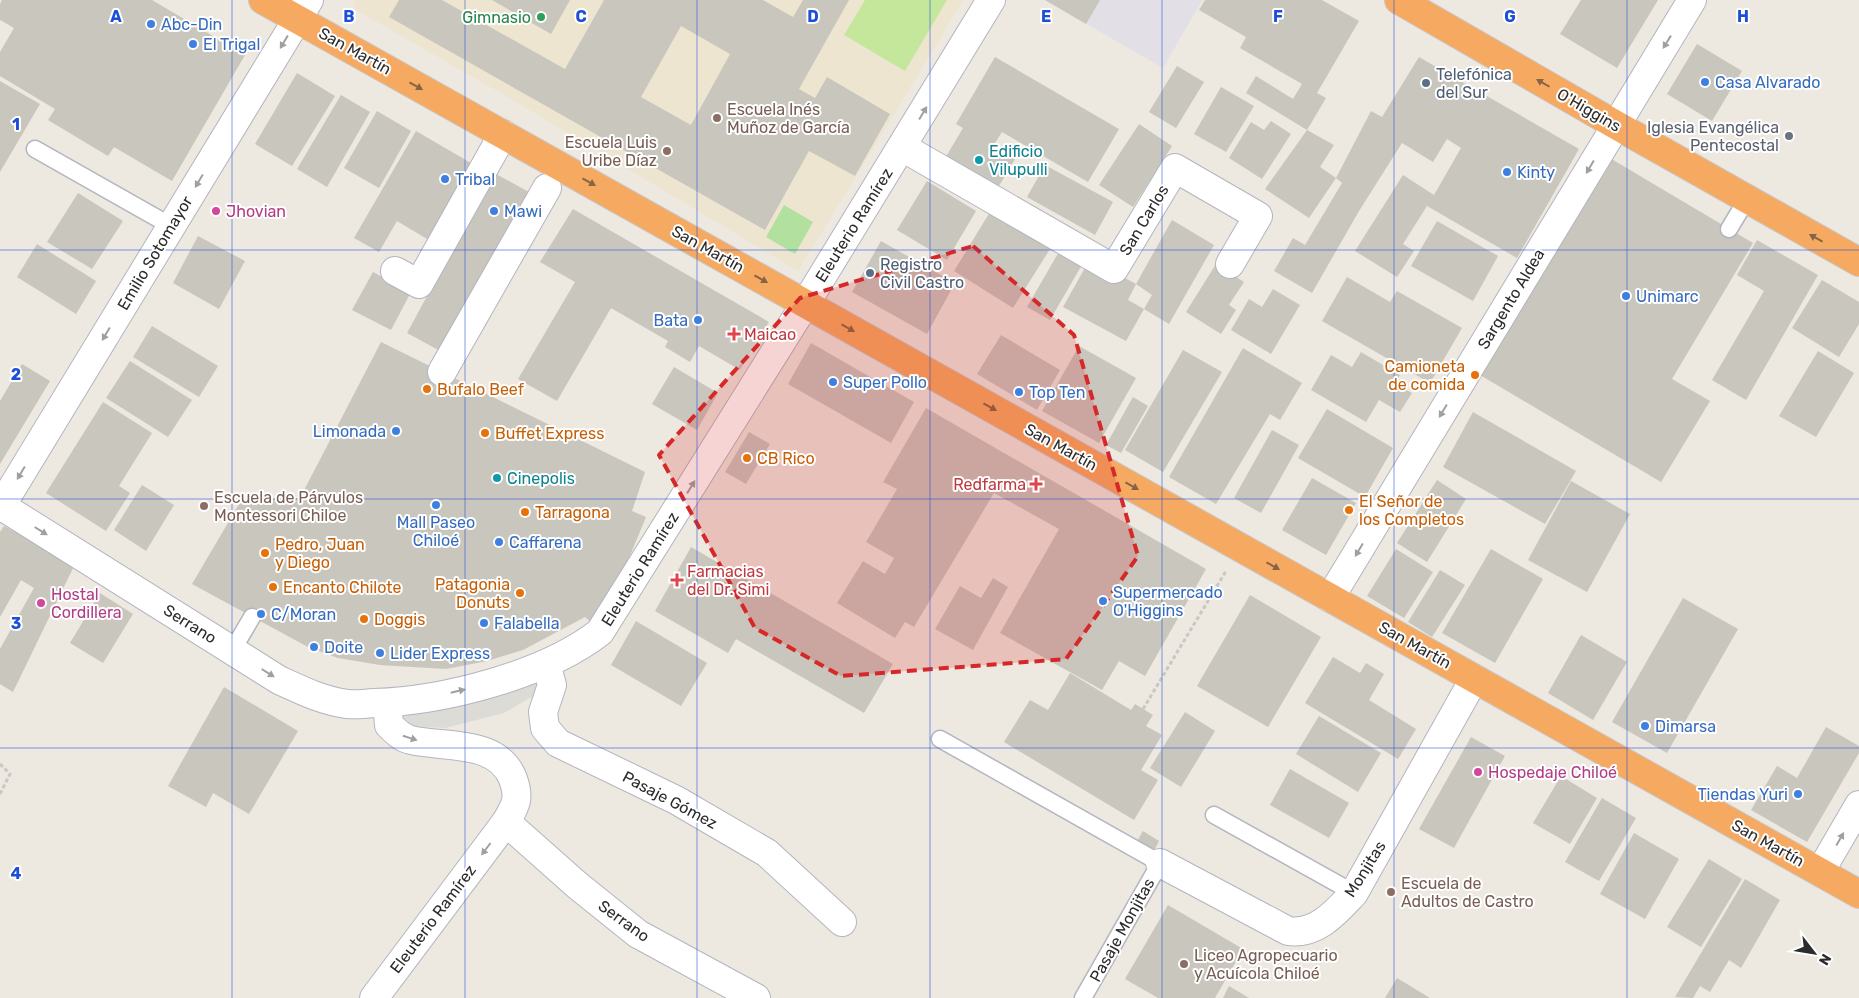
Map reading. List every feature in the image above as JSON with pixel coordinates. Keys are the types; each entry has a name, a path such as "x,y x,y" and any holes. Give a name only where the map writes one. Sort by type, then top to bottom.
{"highway":[{"name":"San Martín","path":"264,0 303,9 502,134 1859,894"},
{"name":"O'Higgins","path":"1399,0 1859,262"}],"street":[{"name":"Eleuterio Ramírez","path":"374,998 506,822 516,805 516,787 511,772 500,760 486,752 410,740 398,734 389,725 388,713 393,703 434,696 523,673 586,644 600,632 806,304 991,0"},
{"name":"Sargento Aldea","path":"1330,598 1692,0"},
{"name":"Emilio Sotomayor","path":"0,506 303,9"},
{"path":"395,271 419,284 502,134"},
{"name":"San Carlos","path":"902,147 1114,269 1175,168 1258,216 1230,264"},
{"path":"442,372 547,188"},
{"name":"Serrano","path":"0,506 279,680 316,696 348,704 393,703"},
{"name":"Pasaje Gómez","path":"546,664 552,685 543,712 545,728 558,744 676,800 767,853 842,922"},
{"name":"Monjitas","path":"1160,863 1288,931 1308,930 1327,919 1354,893 1474,678"},
{"path":"1820,872 1859,805"},
{"name":"Serrano","path":"506,822 577,886 638,934 756,998"}],"lane":[{"path":"35,149 172,226"},
{"path":"1729,229 1747,198"},
{"path":"232,651 252,617"},
{"path":"940,739 1160,863"},
{"path":"1214,815 1354,893"},
{"name":"Pasaje Monjitas","path":"1084,998 1160,863"}],"path":[{"path":"1143,709 1240,547"},
{"path":"0,764 10,774 0,794"}],"highlighted area":[{"path":"973,246 1074,335 1138,556 1066,659 841,676 755,628 659,455 800,298"}],"shaded area":[{"name":"Escuela Inés Muñoz de García","path":"353,0 963,0 798,271 506,96 356,10"},
{"path":"1045,0 1202,0 1163,68"},
{"path":"523,673 552,685 504,713 445,728 389,725 393,703"}],"green space":[{"path":"865,0 947,0 905,71 844,35"},
{"path":"784,205 813,222 795,254 766,237"}],"building":[{"path":"2,0 152,0 245,55 172,181 114,147 108,156 48,120 55,109 0,76 0,52 14,28 0,20 0,4"},
{"name":"Escuela Inés Muñoz de García","path":"399,0 442,0 565,69 604,0 763,0 793,17 803,0 849,0 799,89 815,98 827,77 890,114 855,176 809,151 765,230 389,17","holes":["681,26 730,54 691,125 641,97"]},
{"name":"Gimnasio","path":"492,0 570,0 551,34"},
{"path":"1045,0 1100,0 1086,24"},
{"path":"1205,0 1322,0 1359,21 1317,93 1326,98 1307,130 1246,93 1256,76 1293,99 1302,84 1240,48 1246,37 1199,10"},
{"path":"1581,0 1658,0 1617,68 1560,34"},
{"name":"Casa Alvarado","path":"1697,44 1742,71 1712,121 1667,94"},
{"path":"995,57 1119,129 1088,182 1002,132 993,146 1015,159 996,191 944,160 963,128 956,124"},
{"path":"1419,57 1579,149 1517,258 1427,206 1403,244 1414,251 1397,277 1355,251 1403,175 1434,195 1461,148 1447,139 1433,162 1402,143 1359,211 1312,293 1274,271 1293,238 1305,245 1342,183 1336,178 1371,111 1382,117"},
{"path":"1177,66 1204,82 1176,128 1149,112"},
{"path":"297,73 335,96 292,166 255,144"},
{"path":"0,81 40,104 0,172"},
{"path":"1221,87 1254,106 1226,152 1194,134"},
{"path":"341,95 370,112 327,187 297,169"},
{"path":"377,111 411,131 379,188 344,168"},
{"path":"1271,121 1291,134 1262,179 1229,158 1251,122 1264,130"},
{"path":"1139,124 1172,146 1133,207 1099,185"},
{"path":"1307,130 1334,145 1320,167 1336,178 1309,218 1265,189"},
{"path":"416,131 476,166 432,242 397,221 379,252 354,238"},
{"path":"1603,154 1753,243 1672,379 1710,401 1661,482 1475,372"},
{"path":"1045,165 1113,202 1095,235 1027,197"},
{"path":"494,173 529,192 442,352 407,333"},
{"path":"927,181 976,211 947,260 897,230"},
{"path":"78,193 123,221 92,269 47,242"},
{"path":"573,209 769,322 740,370 699,346 690,362 665,347 668,341 611,308 557,401 518,379 575,282 540,262"},
{"path":"990,212 1050,249 1013,308 954,271"},
{"path":"1172,220 1214,245 1169,324 1144,309 1152,295 1136,284"},
{"path":"1437,221 1498,256 1473,301 1411,266"},
{"path":"198,236 245,261 219,309 173,283"},
{"path":"1757,240 1818,275 1746,400 1712,380 1764,291 1737,275"},
{"path":"881,241 955,283 927,334 852,292"},
{"path":"37,244 96,281 76,314 17,277"},
{"path":"1060,250 1083,263 1050,320 1027,307"},
{"path":"1090,259 1136,284 1128,300 1144,309 1126,341 1063,307"},
{"path":"1216,264 1244,282 1229,305 1236,310 1221,334 1186,312"},
{"path":"373,272 411,292 391,330 352,310"},
{"path":"1347,277 1390,302 1397,291 1462,328 1430,383 1322,321"},
{"path":"1822,280 1859,302 1859,324 1839,357 1792,328"},
{"path":"1273,289 1300,305 1271,354 1231,330 1249,299 1262,307"},
{"path":"152,326 218,366 199,397 133,357"},
{"path":"1001,335 1060,370 1037,410 977,374"},
{"name":"Mall Paseo Chiloé","path":"381,342 645,472 632,511 646,517 622,575 596,627 585,617 523,650 487,661 446,669 380,665 338,658 308,647 192,584 242,499 300,498"},
{"name":"Super Pollo","path":"811,343 914,402 891,443 788,384"},
{"path":"1079,346 1136,378 1099,443 1042,411"},
{"path":"1243,348 1302,383 1280,420 1270,414 1216,504 1169,477"},
{"path":"1183,350 1222,372 1163,472 1125,450"},
{"path":"1818,351 1854,373 1816,437 1779,416"},
{"path":"1361,352 1400,375 1395,384 1412,393 1400,412 1379,400 1366,422 1311,390 1331,355 1352,367"},
{"path":"130,361 192,400 168,437 106,398"},
{"path":"22,364 50,381 0,464 0,401"},
{"path":"674,367 718,393 697,430 652,404"},
{"path":"1133,397 1148,406 1121,453 1106,445"},
{"path":"103,402 152,433 119,486 130,493 106,531 46,493"},
{"path":"926,408 1206,569 1145,676 1119,661 1102,690 1000,633 1059,529 994,493 914,627 905,622 895,638 837,603 863,561 885,574 894,558 866,542 897,489 883,482"},
{"path":"1327,409 1393,448 1365,497 1298,458"},
{"path":"1473,412 1576,471 1545,524 1443,467"},
{"path":"1272,430 1299,445 1261,513 1234,498"},
{"name":"CB Rico","path":"749,432 770,444 746,484 725,472"},
{"path":"1312,478 1356,503 1326,555 1282,530"},
{"path":"1437,480 1466,499 1427,562 1397,543"},
{"path":"1571,481 1630,514 1587,592 1528,560"},
{"path":"142,485 174,505 146,551 114,530"},
{"name":"Hostal Cordillera","path":"4,526 75,564 13,692 0,684 0,649 34,588 21,580 0,617 0,532"},
{"path":"691,547 893,664 864,713 736,639 728,653 655,611"},
{"path":"1396,549 1433,572 1404,618 1367,596"},
{"path":"1491,549 1543,579 1495,663 1442,633"},
{"path":"1440,570 1465,585 1432,637 1408,622"},
{"path":"993,578 1008,587 973,650 935,629 960,586 981,598"},
{"path":"100,593 133,614 103,663 70,643"},
{"path":"1250,595 1321,637 1268,727 1197,686"},
{"path":"1683,598 1738,629 1667,753 1612,722"},
{"path":"636,621 707,663 681,706 611,665"},
{"path":"1581,635 1627,662 1593,720 1548,693"},
{"path":"1333,657 1360,673 1366,663 1384,674 1369,700 1416,729 1398,759 1305,703"},
{"path":"1070,673 1131,710 1135,704 1153,715 1146,726 1162,735 1141,770 1158,780 1134,820 1004,742 1030,700 1048,710"},
{"path":"224,687 298,731 249,814 213,793 206,807 168,786"},
{"path":"1185,712 1215,731 1181,787 1150,768"},
{"path":"1319,716 1381,753 1358,792 1296,754"},
{"name":"Tiendas Yuri","path":"1826,727 1859,746 1859,753 1807,842 1751,810 1777,766 1797,778"},
{"path":"1471,737 1505,756 1454,848 1419,829"},
{"path":"1290,769 1349,803 1329,838 1270,805"},
{"path":"1561,776 1597,798 1570,844 1533,823"},
{"path":"1602,798 1636,818 1599,881 1565,862"},
{"path":"1143,831 1159,841 1153,853 1136,843"},
{"path":"1634,833 1679,859 1645,919 1600,894"},
{"path":"1709,859 1742,879 1701,947 1667,927"},
{"path":"1745,879 1780,900 1741,968 1729,960 1710,992 1700,986 1693,998 1675,997"},
{"name":"Liceo Agropecuario y Acuícola Chiloé","path":"1168,905 1243,949 1215,998 1158,998 1125,979"},
{"path":"1397,978 1430,998 1385,998"},
{"path":"1229,986 1249,998 1223,998"}],"place":[{"name":"Gimnasio","path":"541,17"},
{"name":"Abc-Din","path":"151,24"},
{"name":"El Trigal","path":"193,44"},
{"name":"Casa Alvarado","path":"1705,82"},
{"name":"Telefónica del Sur","path":"1426,83"},
{"name":"Escuela Inés Muñoz de García","path":"717,118"},
{"name":"Iglesia Evangélica Pentecostal","path":"1789,136"},
{"name":"Escuela Luis Uribe Díaz","path":"667,151"},
{"name":"Edificio Vilupulli","path":"979,160"},
{"name":"Kinty","path":"1507,172"},
{"name":"Tribal","path":"445,179"},
{"name":"Jhovian","path":"216,211"},
{"name":"Mawi","path":"494,211"},
{"name":"Registro Civil Castro","path":"870,273"},
{"name":"Unimarc","path":"1626,296"},
{"name":"Bata","path":"698,320"},
{"name":"Maicao","path":"734,334"},
{"name":"Camioneta de comida","path":"1475,375"},
{"name":"Super Pollo","path":"833,382"},
{"name":"Bufalo Beef","path":"427,389"},
{"name":"Top Ten","path":"1019,392"},
{"name":"Limonada","path":"396,431"},
{"name":"Buffet Express","path":"485,433"},
{"name":"CB Rico","path":"747,458"},
{"name":"Cinepolis","path":"497,478"},
{"name":"Redfarma","path":"1036,484"},
{"name":"Mall Paseo Chiloé","path":"436,505"},
{"name":"Escuela de Párvulos Montessori Chiloe","path":"204,506"},
{"name":"El Señor de los Completos","path":"1349,510"},
{"name":"Tarragona","path":"525,512"},
{"name":"Caffarena","path":"499,542"},
{"name":"Pedro, Juan y Diego","path":"265,553"},
{"name":"Farmacias del Dr. Simi","path":"677,580"},
{"name":"Encanto Chilote","path":"273,587"},
{"name":"Patagonia Donuts","path":"520,593"},
{"name":"Supermercado O'Higgins","path":"1103,601"},
{"name":"Hostal Cordillera","path":"41,603"},
{"name":"C/Moran","path":"261,614"},
{"name":"Doggis","path":"364,619"},
{"name":"Falabella","path":"484,623"},
{"name":"Doite","path":"314,647"},
{"name":"Lider Express","path":"380,653"},
{"name":"Dimarsa","path":"1645,726"},
{"name":"Hospedaje Chiloé","path":"1478,772"},
{"name":"Tiendas Yuri","path":"1798,794"},
{"name":"Escuela de Adultos de Castro","path":"1391,892"},
{"name":"Liceo Agropecuario y Acuícola Chiloé","path":"1184,964"}]}
